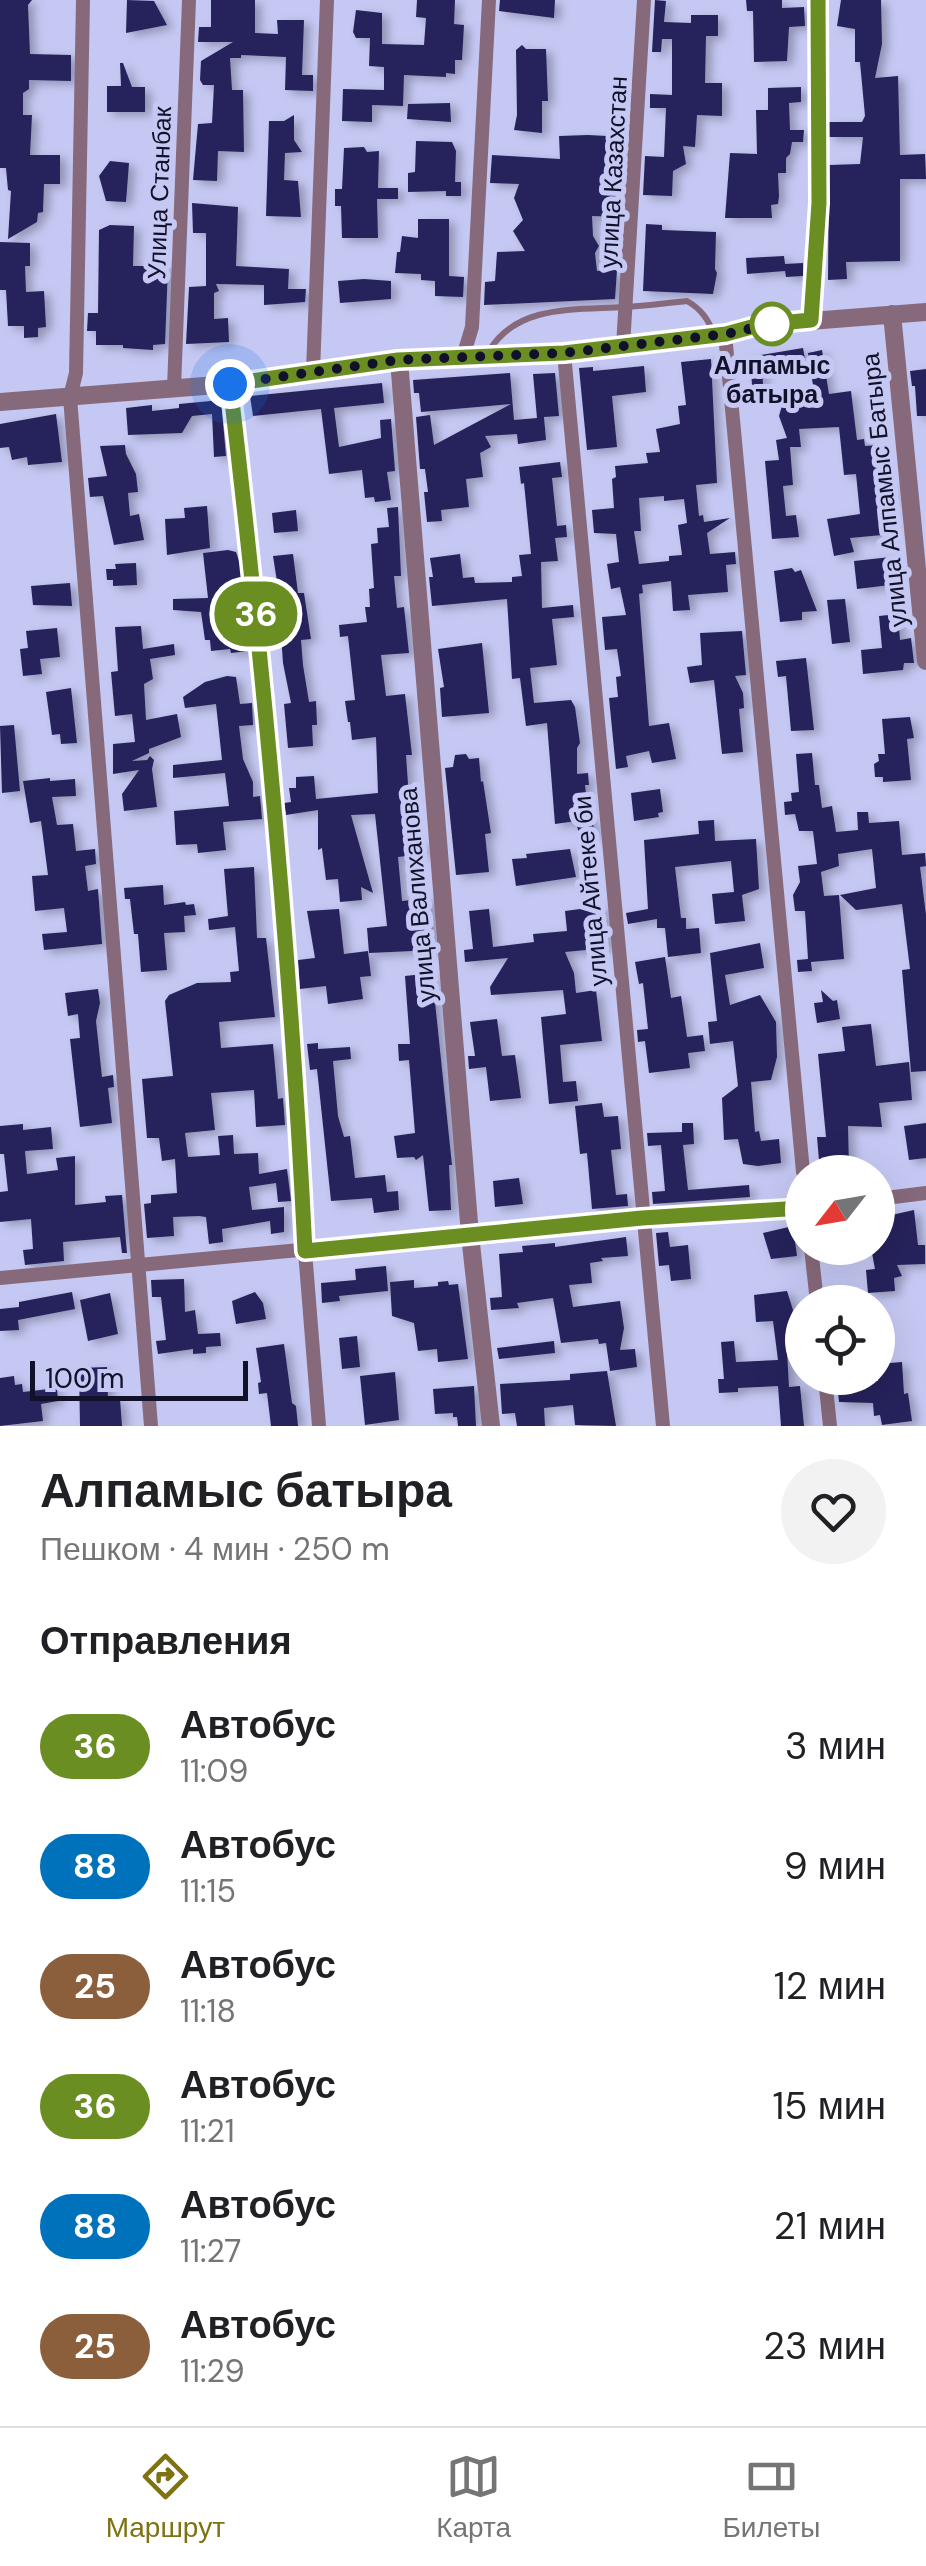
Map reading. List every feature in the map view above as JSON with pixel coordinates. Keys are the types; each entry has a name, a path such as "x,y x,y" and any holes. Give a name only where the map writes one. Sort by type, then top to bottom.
{"street":[{"path":"83,0 76,372 70,397 152,1426"},
{"name":"Улица Станбак","path":"174,388 189,0"},
{"path":"312,372 327,0"},
{"path":"463,357 472,327 488,0"},
{"name":"улица Казахстан","path":"623,346 644,0"},
{"path":"811,320 819,203 818,0"},
{"path":"0,402 230,384 398,360 564,353 720,335 759,325 926,312"},
{"name":"улица Алпамыс Батыра","path":"892,314 926,661"},
{"path":"720,335 801,1155"},
{"name":"улица Айтеке би","path":"564,353 663,1426"},
{"name":"улица Валиханова","path":"398,360 470,1235 491,1426"},
{"path":"230,384 254,584 297,1074 305,1251 319,1426"},
{"path":"895,1197 926,1193"},
{"path":"0,1278 642,1218 785,1209"},
{"path":"826,1395 830,1426"}],"lane":[{"path":"486,356 498,335 518,320 564,309 687,301 697,306 720,335"}],"building":[{"path":"0,0 32,0 28,5 30,54 71,55 71,81 29,80 29,89 23,93 23,115 32,115 30,155 60,155 60,184 44,184 43,212 38,213 37,222 8,239 11,191 6,168 0,168"},
{"path":"127,0 154,1 167,25 126,33"},
{"path":"211,0 255,0 255,33 278,34 277,20 304,20 302,75 313,75 313,91 285,90 286,57 230,58 232,90 243,90 244,152 218,151 217,181 193,180 198,124 212,123 214,85 203,85 200,80 201,61 233,42 198,42 199,27 211,27"},
{"path":"417,0 455,0 454,24 464,25 462,60 455,60 455,74 404,75 403,106 372,105 372,122 342,121 343,89 384,90 384,67 369,66 370,38 356,38 353,32 356,10 382,13 382,44 424,45 426,18 416,17"},
{"path":"500,0 555,0 554,18 499,11"},
{"path":"655,0 666,1 664,22 691,23 691,15 718,15 718,36 706,36 705,83 722,83 722,116 697,115 695,147 683,146 686,164 673,171 672,196 643,195 645,156 664,157 666,108 650,108 650,94 672,95 672,39 662,39 661,52 652,52"},
{"path":"746,0 782,0 782,8 804,7 805,26 789,27 787,61 754,62 753,11 747,11"},
{"path":"841,0 881,0 882,44 875,78 898,76 900,155 925,154 926,179 900,179 900,261 846,262 847,279 828,280 829,165 860,164 863,137 829,137 829,122 862,122 865,116 860,62 855,62 855,29 837,26"},
{"path":"522,45 526,49 546,49 548,101 542,101 542,133 514,130 516,50"},
{"path":"120,63 132,87 145,87 145,112 107,112 107,86 121,86"},
{"path":"801,87 801,102 789,103 790,130 804,130 803,142 792,142 786,173 778,173 778,204 771,205 772,218 725,218 730,153 757,154 756,110 768,110 768,88"},
{"path":"450,103 451,122 407,119 408,104"},
{"path":"294,115 294,140 302,152 285,153 284,180 298,181 301,217 266,216 269,121 284,121"},
{"path":"559,136 625,137 620,217 592,216 593,236 599,246 595,253 597,271 617,270 615,299 484,305 485,282 495,281 497,252 525,251 513,231 523,220 514,198 519,184 490,183 492,155 560,159"},
{"path":"416,141 452,142 456,151 455,182 461,182 461,196 446,196 446,191 408,192 408,173 415,172"},
{"path":"364,147 367,152 379,151 378,188 398,188 398,199 377,199 378,238 342,238 341,206 335,206 335,189 342,189 344,148"},
{"path":"110,161 129,163 126,202 106,201 99,176"},
{"path":"192,203 238,207 236,266 289,269 288,289 306,289 305,302 264,305 264,285 216,284 219,291 214,293 214,319 228,318 229,342 186,344 189,287 206,286 206,233 193,233"},
{"path":"418,219 449,219 449,276 464,277 463,297 435,296 435,281 421,280 421,274 395,273 402,236 418,238"},
{"path":"646,224 662,225 662,230 716,232 713,294 643,291"},
{"path":"110,225 134,226 133,266 168,266 165,344 153,345 153,350 96,345 96,331 87,331 88,313 98,313 99,230"},
{"path":"0,242 30,243 30,266 25,266 26,292 44,291 46,327 38,328 38,337 24,338 24,326 8,326 6,290 0,290"},
{"path":"784,256 785,264 803,263 803,276 786,277 785,271 747,274 746,258"},
{"path":"338,281 391,281 391,299 340,303"},
{"path":"803,348 805,359 762,366 763,385 752,386 751,368 745,369 743,358"},
{"path":"822,350 829,394 851,391 857,440 864,439 865,446 877,445 882,485 890,484 892,501 893,534 850,538 854,552 834,556 827,519 860,514 856,474 844,475 839,427 799,429 801,447 790,447 793,485 783,486 786,516 796,515 799,537 772,539 765,461 779,460 776,440 787,438 779,416 783,402 815,398 808,353"},
{"path":"711,359 717,483 696,485 699,516 703,515 704,522 730,518 707,533 710,554 735,552 736,564 726,565 728,592 688,595 690,610 673,611 671,581 642,585 643,593 639,594 649,726 669,723 676,759 652,763 649,751 626,756 628,767 616,769 609,698 618,697 616,677 621,676 617,649 605,650 602,617 626,615 620,587 611,589 607,564 619,562 616,534 594,533 592,510 614,508 615,466 648,463 646,453 660,452 656,429 680,424 678,406 686,405 681,362","holes":["664,496 664,501 684,499 687,523 678,525 682,555 669,556 669,561 639,564 634,531 641,531 639,498"]},
{"path":"644,366 646,392 612,396 617,447 587,450 579,368 593,367 593,371"},
{"path":"926,369 926,416 917,416 910,371"},
{"path":"510,373 514,420 537,418 533,374 555,373 559,416 544,417 546,440 518,444 517,434 485,436 491,447 480,453 483,477 466,479 469,507 441,510 442,521 427,522 424,492 428,492 425,469 420,469 416,417 430,415 434,445 511,404 421,412 413,380"},
{"path":"382,383 384,403 334,408 339,447 381,438 380,420 391,419 395,471 387,472 391,500 375,502 374,497 365,498 362,470 329,474 321,409 253,416 250,396"},
{"path":"221,400 226,456 214,457 212,414 192,416 182,433 128,435 126,408 152,405 152,411"},
{"path":"56,414 62,462 28,465 27,457 12,460 9,447 0,448 0,424"},
{"path":"125,445 138,492 128,493 130,516 139,514 144,540 114,545 103,496 90,497 88,478 107,476 100,446"},
{"path":"560,462 562,477 552,478 557,526 566,525 567,537 555,538 558,561 541,562 542,608 573,605 574,617 552,619 557,665 530,668 534,703 571,700 575,707 580,743 577,774 588,773 589,785 585,785 589,821 592,820 595,833 580,839 576,821 555,824 547,723 526,726 520,678 512,679 507,599 432,606 429,577 433,577 430,558 460,554 463,578 474,577 475,583 512,582 512,577 522,576 519,555 531,554 519,467"},
{"path":"207,506 210,548 167,555 165,519 185,518 184,508"},
{"path":"398,507 401,576 394,576 397,608 404,607 409,653 381,655 386,696 405,694 412,755 406,755 408,845 423,843 424,854 398,857 402,901 430,898 434,950 369,953 367,928 387,926 375,814 351,815 373,893 361,887 362,900 340,902 338,879 326,880 322,848 318,850 318,810 286,815 284,803 291,802 289,788 296,788 296,777 314,776 316,799 378,793 376,737 352,740 345,701 355,700 348,636 340,637 339,625 367,622 365,607 370,607 369,589 374,588 371,544 378,543 377,528 389,527 387,508"},
{"path":"296,510 298,531 274,533 272,513"},
{"path":"236,552 241,567 249,651 211,651 210,640 205,640 201,612 173,610 173,599 208,598 203,553"},
{"path":"293,554 298,593 304,593 311,639 301,640 309,702 316,701 317,725 312,725 313,746 288,748 284,704 291,703 283,663 283,620 273,556"},
{"path":"891,557 894,581 890,585 857,589 854,561"},
{"path":"136,563 137,585 113,586 113,580 107,580 106,569 116,569 115,564"},
{"path":"792,568 795,572 801,570 817,611 802,612 802,620 780,622 774,571"},
{"path":"70,583 72,606 33,605 31,586"},
{"path":"845,599 850,642 832,644 827,600"},
{"path":"898,614 900,640 911,638 914,663 904,663 903,670 863,674 861,650 882,648 879,616"},
{"path":"141,626 143,649 174,644 175,655 150,659 153,679 144,684 146,720 177,714 181,737 149,749 149,753 132,761 147,760 150,756 154,760 157,807 124,811 122,794 139,770 113,774 113,744 135,742 132,714 115,716 111,672 118,671 115,627"},
{"path":"57,628 60,657 40,659 42,674 23,676 20,649 28,648 26,631"},
{"path":"742,631 746,675 735,676 743,693 744,708 739,709 743,752 722,754 714,680 690,683 687,667 702,665 700,633"},
{"path":"482,643 489,713 442,717 440,688 444,687 438,649"},
{"path":"806,658 814,730 791,731 786,676 778,677 776,661"},
{"path":"236,677 240,704 252,703 253,725 239,726 243,759 253,782 253,797 260,796 262,819 223,822 226,850 198,853 197,844 176,845 174,811 229,806 225,773 173,778 173,765 222,760 216,704 185,708 183,697 205,682"},
{"path":"71,688 77,743 61,744 60,734 52,735 46,692"},
{"path":"910,717 914,738 907,739 911,780 883,782 883,777 875,777 874,764 879,761 878,754 885,754 882,719"},
{"path":"14,725 20,791 2,793 0,726"},
{"path":"812,753 815,785 819,785 822,808 832,806 836,832 858,830 857,812 868,812 869,823 899,821 902,855 925,853 926,866 920,867 926,915 926,1071 911,1072 902,970 910,969 902,904 856,910 840,895 876,888 872,849 838,854 839,866 821,872 824,896 839,895 844,959 811,962 812,971 798,972 797,960 808,959 805,911 795,911 793,895 800,882 798,866 817,864 813,831 799,831 795,814 785,815 784,802 792,801 791,793 799,792 796,754"},
{"path":"466,754 469,759 479,758 491,833 485,834 489,872 456,875 445,768 453,767 455,755"},
{"path":"75,779 76,796 52,797 57,825 73,824 76,851 95,849 96,864 85,866 88,891 98,889 102,944 44,950 42,934 67,932 64,908 35,911 32,876 48,875 41,821 30,823 23,781"},
{"path":"660,789 663,812 658,813 659,817 634,821 631,793"},
{"path":"714,820 715,841 756,839 759,889 742,895 745,921 715,924 712,894 734,892 731,861 675,867 681,918 686,918 686,929 699,928 701,953 668,957 665,928 657,928 657,919 628,924 626,913 648,909 644,840 699,834 698,821"},
{"path":"570,849 576,877 516,886 512,859"},
{"path":"254,867 257,938 266,938 275,1017 219,1022 221,1048 273,1044 278,1099 283,1098 285,1125 256,1127 254,1090 211,1093 215,1130 185,1133 188,1157 220,1155 218,1136 233,1135 234,1154 258,1153 259,1174 287,1169 291,1201 278,1202 276,1183 249,1187 252,1210 284,1207 284,1232 271,1234 270,1221 222,1229 223,1242 209,1244 206,1217 173,1217 174,1236 147,1238 144,1204 151,1203 151,1195 177,1193 175,1159 162,1161 159,1138 147,1138 142,1079 173,1076 165,1001 169,995 197,983 231,982 230,972 239,971 235,927 209,930 208,919 228,916 224,869"},
{"path":"163,885 164,905 194,904 196,915 184,916 185,932 164,933 167,970 141,972 138,934 134,934 130,899 125,899 124,888"},
{"path":"603,906 607,948 565,952 574,973 576,993 596,990 602,1041 560,1045 563,1082 576,1081 578,1101 549,1104 541,1017 566,1014 563,990 491,995 490,987 508,958 465,962 464,950 473,949 469,911 489,909 493,947 534,942 533,934 567,931 565,911"},
{"path":"339,909 344,954 368,951 371,976 360,977 363,999 328,1004 326,986 300,989 298,960 315,958 307,911"},
{"path":"760,943 764,968 725,975 730,1005 760,995 776,1022 777,1057 771,1080 751,1082 755,1132 759,1131 761,1141 779,1139 781,1163 758,1166 743,1164 738,1139 724,1140 722,1098 738,1086 733,1041 710,1044 708,1022 717,1021 710,953"},
{"path":"665,957 671,998 681,996 687,1037 703,1035 705,1051 688,1053 690,1068 649,1073 645,1041 638,1042 637,1030 648,1029 643,983 639,984 635,962"},
{"path":"432,973 452,1165 451,1210 429,1211 423,1155 416,1160 397,1158 394,1136 415,1133 409,1060 399,1061 398,1044 410,1044 405,976"},
{"path":"98,989 96,1021 102,1077 113,1075 114,1087 108,1088 112,1123 80,1127 70,1039 80,1038 78,1014 68,1016 65,993"},
{"path":"821,990 837,1000 840,1019 817,1023 814,1003 823,1002"},
{"path":"497,1019 502,1056 515,1055 521,1098 490,1101 486,1067 469,1069 468,1056 475,1056 470,1022"},
{"path":"871,1024 876,1066 909,1062 912,1100 879,1103 882,1127 848,1126 849,1155 819,1155 817,1137 826,1137 818,1054 845,1051 842,1027"},
{"path":"318,1043 318,1049 350,1047 351,1059 333,1061 338,1116 344,1137 350,1136 355,1178 385,1175 387,1192 398,1191 399,1210 374,1213 372,1198 331,1201 317,1069 310,1070 307,1044"},
{"path":"602,1103 604,1117 618,1116 621,1149 611,1150 616,1195 627,1194 628,1206 592,1209 587,1153 580,1154 575,1106"},
{"path":"682,1123 693,1123 694,1144 683,1145 688,1190 749,1185 750,1197 653,1204 652,1192 665,1191 661,1145 648,1146 647,1133 682,1132"},
{"path":"926,1123 926,1158 909,1160 904,1126"},
{"path":"23,1124 23,1130 51,1127 53,1149 25,1151 27,1174 58,1170 56,1158 75,1156 75,1205 106,1202 105,1196 122,1195 127,1253 122,1253 120,1237 63,1242 64,1261 25,1265 23,1250 33,1249 31,1219 0,1222 0,1192 8,1191 4,1154 0,1154 0,1126"},
{"path":"519,1178 523,1204 495,1207 493,1181"},
{"path":"914,1210 918,1245 925,1245 925,1264 897,1265 902,1276 894,1278 895,1285 867,1285 866,1270 875,1269 874,1265 895,1265 895,1214"},
{"path":"785,1228 785,1257 771,1259 763,1233"},
{"path":"668,1232 670,1247 688,1245 691,1279 671,1281 669,1265 659,1266 656,1233"},
{"path":"626,1237 628,1256 590,1263 592,1283 569,1285 573,1307 620,1301 624,1328 620,1350 635,1349 637,1367 610,1371 606,1343 599,1344 598,1339 561,1343 553,1298 517,1303 519,1308 491,1310 490,1298 502,1297 499,1254 523,1252 522,1246 555,1243 555,1247"},
{"path":"386,1266 388,1291 339,1296 340,1301 322,1303 321,1283 356,1280 355,1269"},
{"path":"184,1279 185,1312 195,1310 198,1334 220,1333 221,1346 206,1347 206,1353 193,1354 193,1349 158,1354 156,1341 166,1340 161,1297 152,1297 151,1280"},
{"path":"414,1280 414,1288 448,1281 449,1285 458,1284 468,1359 438,1362 437,1349 418,1351 414,1323 392,1316 390,1282"},
{"path":"785,1291 785,1395 801,1395 804,1426 781,1426 778,1386 719,1393 718,1379 724,1379 721,1342 734,1341 736,1362 778,1360 773,1321 756,1322 754,1295"},
{"path":"72,1292 75,1309 18,1320 19,1330 0,1331 0,1309"},
{"path":"255,1292 263,1303 266,1319 236,1324 232,1301"},
{"path":"110,1293 118,1334 88,1341 80,1300"},
{"path":"357,1336 360,1367 342,1369 339,1338"},
{"path":"554,1341 555,1353 499,1359 497,1348"},
{"path":"284,1344 298,1426 271,1426 267,1393 259,1394 256,1348"},
{"path":"902,1362 904,1394 908,1393 912,1421 882,1425 880,1415 874,1416 873,1403 839,1402 838,1395 895,1395 895,1363"},
{"path":"107,1367 108,1400 120,1399 122,1426 80,1426 79,1368"},
{"path":"607,1371 616,1426 575,1425 573,1405 544,1408 545,1426 517,1426 515,1413 502,1414 500,1384 570,1380 570,1374"},
{"path":"395,1372 399,1420 365,1425 360,1376"},
{"path":"14,1376 15,1385 22,1384 23,1392 57,1388 58,1401 41,1404 43,1421 0,1426 0,1378"},
{"path":"474,1386 476,1426 458,1426 453,1413 435,1414 433,1389"}],"bus line":[{"name":"36","path":"785,1209 642,1218 305,1251 294,1036 254,584 230,384 398,360 564,353 811,320 819,203 818,0"}],"place":[{"name":"Алпамыс батыра","path":"772,324"}],"route":[{"path":"230,384 398,360 564,353 726,334 772,324"}]}
